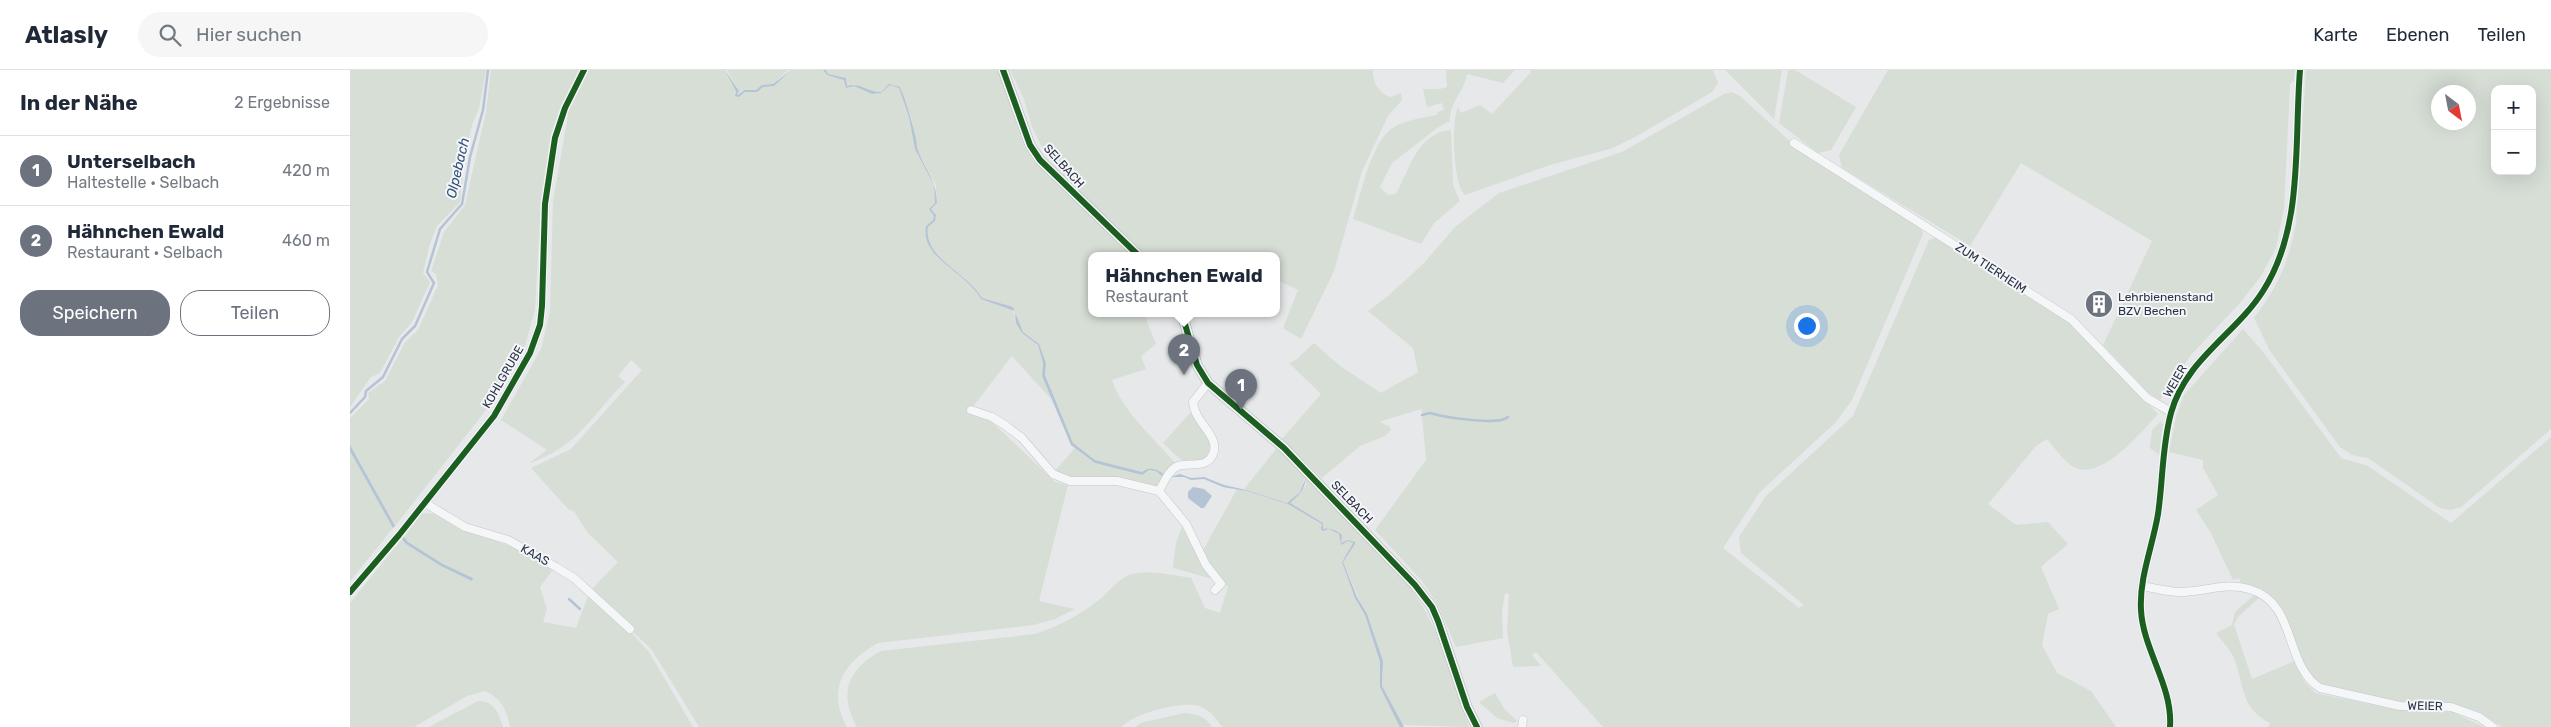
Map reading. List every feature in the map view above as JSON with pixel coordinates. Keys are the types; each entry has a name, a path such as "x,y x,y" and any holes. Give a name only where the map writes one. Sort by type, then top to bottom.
{"street":[{"name":"KOHLGRUBE","path":"350,592 425,503 494,416 530,353 540,325 545,204 555,138 565,108 584,70"},
{"name":"SELBACH","path":"1003,70 1030,145 1040,160 1052,174 1135,252"},
{"name":"WEIER","path":"2170,727 2167,702 2143,622 2142,586 2158,513 2165,440 2171,412 2187,378 2201,359 2263,292 2276,267 2287,237 2293,192 2300,70"},
{"name":"ZUM TIERHEIM","path":"1794,143 2071,319 2147,398 2171,412"},
{"name":"SELBACH","path":"1183,317 1197,365 1208,383 1284,448 1415,585 1432,607 1467,707 1478,727"},
{"path":"1159,491 1170,471 1177,466 1198,465 1208,461 1214,452 1214,443 1193,411 1193,402 1208,383"},
{"path":"971,410 992,417 1022,438 1053,474 1070,481 1117,481 1159,491 1186,524 1206,565 1221,584 1215,590"},
{"name":"KAAS","path":"425,503 465,527 508,540 556,566 574,578 630,629"},
{"name":"WEIER","path":"2142,586 2179,592 2238,586 2252,589 2274,602 2285,621 2301,666 2308,678 2320,688 2400,706 2451,707 2479,717 2493,727"}],"shaded area":[{"path":"350,70 486,70 479,108 472,125 465,155 460,202 437,226 429,247 423,273 430,282 412,322 399,337 380,373 371,377 350,407"},
{"path":"491,70 580,70 561,105 551,134 541,200 535,310 525,346 486,410 395,526 350,445 350,418 369,399 368,393 385,381 405,342 418,330 438,285 436,274 431,271 444,232 465,205 486,112"},
{"path":"589,70 725,70 737,91 734,93 739,97 745,92 757,92 763,87 774,86 791,70 823,70 827,75 845,80 846,88 854,86 872,94 881,93 890,85 899,88 909,117 915,149 934,185 935,203 929,209 934,215 933,220 926,226 926,237 930,247 981,299 1012,309 1022,333 1038,345 1043,363 1042,376 1052,400 1012,356 968,413 992,422 1055,482 1068,485 1039,601 1075,609 1055,619 1033,625 878,643 856,659 842,678 838,701 847,727 699,727 652,650 590,591 618,562 587,532 574,511 569,510 531,468 571,449 642,370 631,360 618,376 625,382 582,429 560,448 528,464 547,450 501,420 541,349 550,311 553,201 569,110"},
{"path":"727,70 788,70 773,84 762,85 756,90 745,90 738,95 739,91"},
{"path":"826,70 998,70 1024,146 1034,162 1128,252 1088,252 1088,317 1145,317 1156,344 1141,356 1146,369 1112,380 1131,414 1175,463 1164,474 1153,469 1147,469 1142,472 1095,460 1073,443 1045,375 1046,363 1039,344 1023,332 1013,307 982,298 932,248 928,238 928,227 935,221 936,215 931,209 937,203 936,185 917,149 911,117 900,87 889,84 881,92 872,93 854,84 847,86 846,78 828,74"},
{"path":"1010,70 1373,70 1377,86 1390,97 1401,93 1402,100 1388,116 1362,171 1334,271 1301,339 1283,328 1298,290 1280,281 1280,252 1142,252 1065,177 1045,154 1032,127 1024,99"},
{"path":"1446,70 1515,70 1503,83 1467,74 1454,103 1450,121 1437,128 1392,163 1380,187 1388,195 1396,194 1422,145 1439,133 1451,130 1453,185 1460,201 1434,223 1421,244 1353,219 1367,171 1383,137 1390,130 1401,124 1437,115 1437,112 1444,110 1442,103 1427,107 1423,89 1447,87"},
{"path":"1530,70 1713,70 1718,83 1712,92 1613,148 1550,165 1465,195 1458,179 1454,152 1454,125 1458,107 1461,113 1480,105 1492,114 1531,72"},
{"path":"1725,70 1782,70 1774,119"},
{"path":"1788,70 1795,70 1856,107 1831,150 1818,153 1779,123"},
{"path":"1888,70 2295,70 2294,80 2290,84 2284,208 2276,248 2261,276 2239,304 2190,356 2160,400 2147,392 2103,345 2152,241 2021,163 1970,246 1842,168 1839,155"},
{"path":"2306,70 2551,70 2551,429 2461,507 2451,510 2440,508 2368,458 2352,455 2340,447 2270,351 2254,318 2276,285 2289,251 2296,224"},
{"path":"1732,92 1740,96 1803,153 1920,225 1923,234 1852,400 1836,422 1760,492 1723,548 1799,608 1804,605 1741,553 1739,537 1766,496 1853,416 1929,240 1939,236 2066,320 2158,414 2120,452 2108,461 2085,470 2070,465 2047,439 2036,446 1988,504 2016,525 2048,522 2068,544 2041,567 2059,609 2048,614 2042,645 2057,673 2091,691 2116,727 1603,727 1536,652 1532,655 1541,666 1513,667 1507,631 1509,594 1505,593 1502,611 1503,638 1456,647 1438,605 1422,581 1375,530 1426,460 1422,416 1430,413 1439,414 1430,412 1423,415 1421,409 1379,422 1389,426 1391,430 1385,436 1360,446 1322,478 1282,439 1321,394 1289,363 1297,359 1314,343 1340,366 1381,393 1418,372 1413,348 1368,311 1388,296 1424,263 1455,227 1499,193 1622,152 1724,94","holes":["1508,417 1506,420 1490,422 1474,420 1493,420"]},
{"path":"2243,329 2264,353 2341,458 2368,466 2451,523 2551,437 2551,727 2502,727 2480,712 2455,704 2390,701 2329,690 2316,682 2303,664 2288,620 2276,601 2265,592 2241,583 2239,578 2233,580 2211,533 2196,510 2218,495 2203,468 2203,460 2169,452 2176,417 2184,395"},
{"path":"1191,412 1206,434 1211,447 1207,456 1194,462 1181,460 1163,443"},
{"path":"2161,421 2163,425 2159,455 2150,448 2152,430"},
{"path":"1075,448 1095,463 1141,475 1149,470 1156,471 1163,477 1156,486 1149,487 1119,478 1072,478 1054,472"},
{"path":"1277,448 1305,477 1299,491 1288,503 1244,489"},
{"path":"350,451 393,528 350,581"},
{"path":"1306,478 1412,590 1426,612 1439,639 1469,727 1402,725 1382,686 1383,673 1373,631 1343,562 1354,542 1348,540 1341,543 1342,535 1331,529 1323,529 1323,523 1289,503 1306,485"},
{"path":"1237,489 1288,504 1322,524 1323,530 1329,529 1339,534 1341,544 1348,541 1353,543 1342,562 1355,598 1365,615 1380,662 1380,687 1401,727 1222,727 1215,717 1199,706 1181,705 1147,713 1122,727 857,727 848,703 849,683 861,666 881,651 1035,634 1061,624 1077,615 1099,600 1123,578 1140,573 1162,573 1191,578 1205,608 1220,613 1228,587 1208,564 1202,552"},
{"path":"422,513 434,514 464,530 521,550 552,571 540,587 547,609 543,622 576,628 588,596 629,630 649,652 693,727 510,727 502,705 495,697 485,691 467,696 414,727 350,727 350,603 402,539 406,544 446,568 472,580 473,578 443,564 408,542 404,537"},
{"path":"1182,527 1209,578 1173,568 1176,543"},
{"path":"2254,595 2260,597 2238,617 2234,625 2252,679 2295,661 2304,681 2315,693 2399,710 2452,712 2484,727 2268,727 2270,723 2260,717 2248,702 2233,656 2216,633 2232,625 2235,612"},
{"path":"1495,693 1505,710 1517,721 1514,723 1497,718 1479,702"},
{"path":"478,701 488,703 495,708 503,727 429,727"},
{"path":"1184,713 1200,716 1212,727 1135,727 1141,723"}],"water":[{"path":"725,70 739,91 738,95 745,90 756,90 762,85 773,84 791,70 774,86 763,87 757,92 745,92 739,97 735,96 736,91"},
{"path":"823,70 826,70 828,74 846,78 847,86 856,85 876,92 881,92 889,84 900,87 916,137 917,148 934,185 915,149 909,117 899,88 890,85 881,93 872,94 854,86 846,88 844,80 827,75"},
{"path":"934,185 937,203 931,209 936,215 935,221 928,227 928,238 932,248 975,289 982,298 1013,307 1015,311 981,299 974,289 937,256 930,247 926,237 926,226 933,220 934,216 929,209 935,203"},
{"path":"1015,312 1023,332 1039,344 1046,363 1045,375 1073,443 1095,460 1142,472 1147,469 1153,469 1164,474 1163,477 1156,471 1149,470 1142,475 1095,463 1071,445 1042,376 1043,363 1038,345 1022,333 1016,323"},
{"path":"350,445 395,526 393,528 350,451"},
{"path":"1180,474 1191,478 1204,477 1224,485 1246,490 1287,503 1299,493 1306,478 1301,492 1290,503 1323,523 1323,529 1329,529 1323,531 1321,529 1322,524 1288,504 1246,491 1223,487 1204,479 1191,480 1184,477 1170,477"},
{"path":"1193,487 1204,489 1212,496 1204,508 1201,508 1188,498 1188,492"},
{"path":"1329,529 1342,535 1341,543 1348,540 1355,542 1343,562 1357,597 1367,614 1383,661 1382,686 1404,727 1400,727 1380,687 1380,662 1365,615 1355,598 1342,562 1353,543 1348,541 1341,545 1339,534"},
{"path":"404,537 408,542 443,564 473,578 472,581 441,566 406,544 402,539"}],"waterway":[{"name":"Olpebach","path":"350,413 365,397 366,391 383,377 402,339 415,326 434,283 427,272 440,229 462,204 470,157 483,110 488,70"},
{"path":"1422,415 1430,413 1446,417 1483,421 1503,420 1508,417"},
{"path":"569,599 580,609"}],"cycle path":[{"path":"350,592 399,535 494,416 530,353 540,325 545,204 555,138 565,108 584,70"},
{"path":"1003,70 1030,145 1040,160 1135,252"},
{"path":"2170,727 2167,697 2147,639 2141,610 2144,574 2158,514 2168,425 2178,394 2187,378 2199,362 2252,306 2263,291 2276,266 2285,240 2295,184 2300,70"},
{"path":"1183,317 1197,365 1208,383 1284,448 1415,585 1432,607 1467,707 1477,727"}],"place":[{"name":"Lehrbienenstand BZV Bechen","path":"2099,304"},
{"name":"Hähnchen Ewald","path":"1184,375"},
{"name":"Unterselbach","path":"1241,410"}]}
